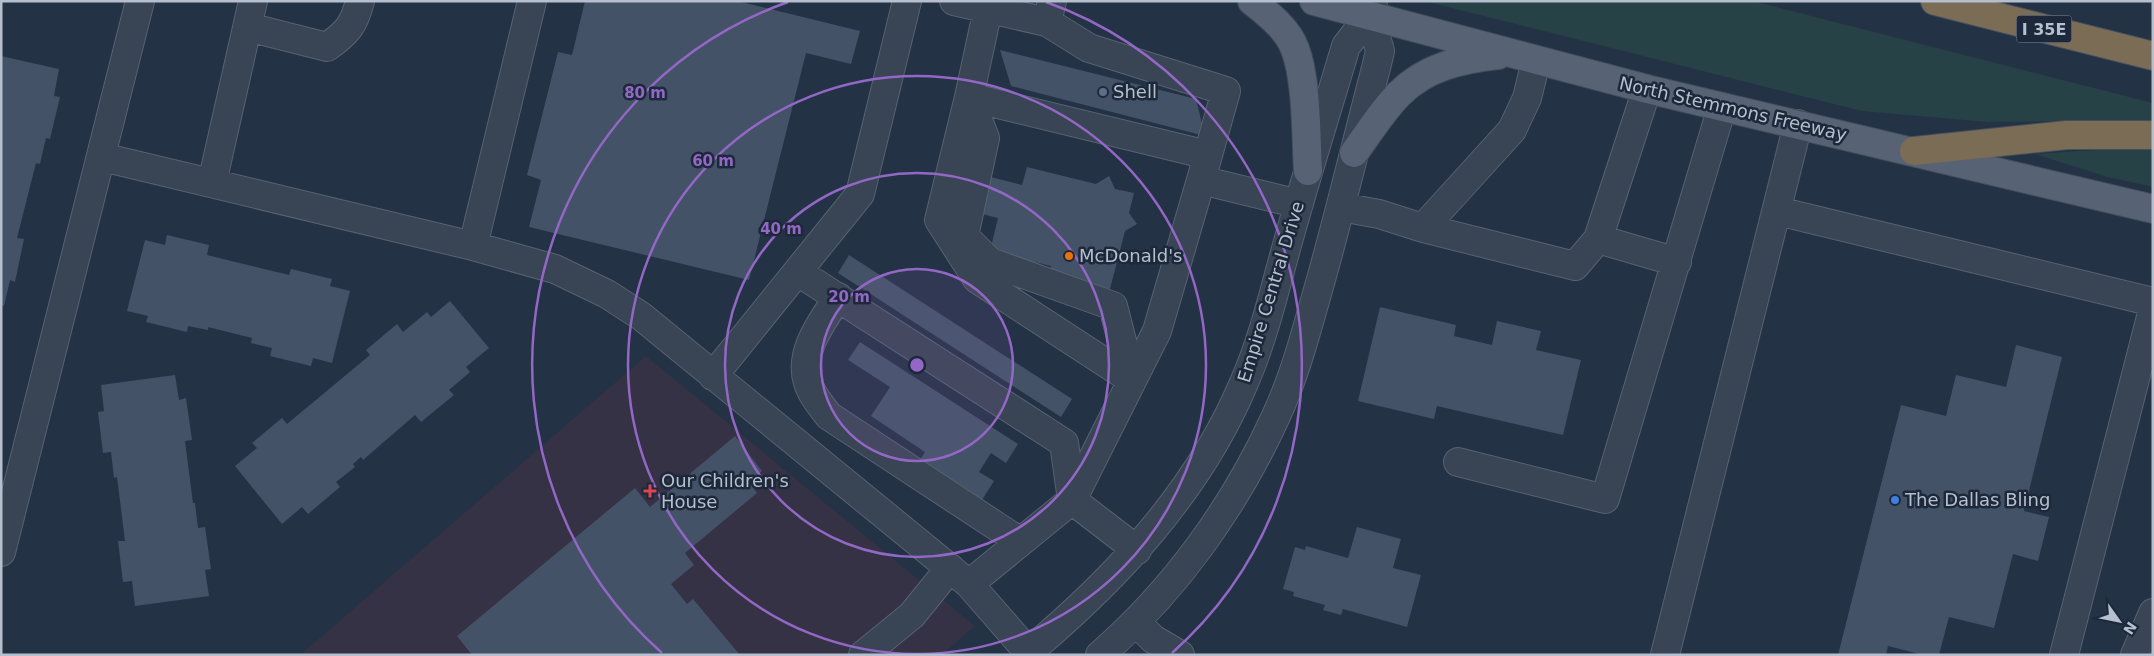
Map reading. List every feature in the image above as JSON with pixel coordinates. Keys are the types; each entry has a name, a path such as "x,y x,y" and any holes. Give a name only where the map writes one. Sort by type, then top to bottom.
{"highway":[{"name":"I 35E","path":"1935,1 2153,56"},
{"path":"1914,151 2067,135 2153,135"}],"main road":[{"path":"1252,1 1265,11 1285,32 1295,49 1302,81 1308,171"},
{"name":"North Stemmons Freeway","path":"1314,1 1372,8 1508,54 1647,89 2153,209"},
{"path":"1354,153 1398,95 1422,75 1469,58 1508,54"}],"street":[{"path":"1,552 140,1"},
{"path":"212,183 251,14 327,47 345,34 356,18 360,1"},
{"path":"473,246 532,1"},
{"path":"713,376 860,194 907,1"},
{"path":"863,655 959,576 1019,541 1072,500 1157,331 1226,91 1089,48 1049,12 988,9 954,1"},
{"path":"1100,655 1136,622 1168,587 1200,544 1241,484 1276,416 1300,354 1341,207 1380,51 1372,8"},
{"name":"Empire Central Drive","path":"1028,654 1075,613 1137,550 1180,494 1215,442 1243,385 1263,332 1308,171 1346,46 1372,8"},
{"path":"988,9 939,220 977,279 1132,380"},
{"path":"1423,228 1512,130 1527,98 1536,61"},
{"path":"1341,207 1379,214 1423,228 1575,266 1598,239 1647,89"},
{"path":"968,97 1205,168 1299,204"},
{"path":"968,97 985,138 964,236 990,262 1113,306 1132,380"},
{"path":"1458,462 1605,499 1722,107"},
{"path":"1665,655 1778,211 1798,124"},
{"path":"102,157 473,246 556,269 607,294 641,316 959,576 1028,654"},
{"path":"1778,211 2153,302"},
{"path":"1598,239 1677,262"},
{"path":"798,272 1064,443 1072,500 1137,550"},
{"path":"838,297 812,339 806,366 808,382 816,399 829,416 1019,541"},
{"path":"2064,655 2153,309"},
{"path":"2135,655 2153,613"},
{"path":"1136,622 1153,639 1180,655"}],"shaded area":[{"name":"Our Children's House","path":"646,356 975,626 942,655 300,655"}],"green space":[{"path":"1424,1 1753,1 2153,103 2153,120 1987,122 1862,111"},
{"path":"2153,146 2153,187 2108,177 2035,154"}],"building":[{"path":"585,1 737,1 860,31 851,64 806,53 749,280 529,227 541,180 527,175 558,52 572,55"},
{"name":"Shell","path":"1000,50 1196,99 1205,136 1011,86"},
{"path":"1,56 59,69 54,96 60,97 50,139 46,138 40,164 36,163 17,238 24,239 15,282 10,280 4,306 1,305"},
{"path":"1027,167 1096,184 1109,176 1115,189 1134,193 1129,213 1137,224 1125,231 1110,289 1063,278 1048,278 1051,266 990,251 998,218 978,213 987,176 1022,185"},
{"path":"167,235 209,245 207,255 289,275 291,269 332,279 330,286 350,291 332,363 313,358 311,366 270,356 272,348 251,343 252,338 208,327 208,330 188,326 187,332 146,322 148,316 127,311 145,240 165,245"},
{"path":"849,255 1072,399 1061,417 838,273"},
{"path":"450,301 489,348 466,367 470,372 449,390 454,395 421,422 415,415 363,460 361,457 353,464 355,467 336,482 340,487 308,514 302,507 282,524 235,466 257,448 252,443 282,418 287,424 370,355 366,350 397,324 403,332 427,312 431,317"},
{"path":"1380,307 1456,325 1454,336 1492,345 1497,321 1541,331 1536,350 1581,360 1563,435 1437,406 1434,419 1358,401"},
{"path":"860,342 1018,444 1006,463 991,453 979,472 994,481 982,500 920,460 925,452 871,416 890,387 848,360"},
{"path":"2016,345 2062,357 2024,511 2049,517 2038,561 2013,554 1994,628 1949,617 1939,655 1923,655 1888,646 1886,655 1838,655 1901,405 1946,416 1956,375 2006,387"},
{"path":"175,375 179,400 186,398 192,440 185,441 198,528 205,527 211,569 205,570 209,596 135,606 132,581 123,582 118,541 125,541 117,477 114,478 111,452 103,453 98,412 104,411 101,385"},
{"path":"735,436 762,471 749,482 757,493 685,553 694,565 671,584 687,604 693,599 740,655 588,655 587,653 585,655 472,655 457,636 635,488 650,507"},
{"path":"1357,527 1401,539 1393,568 1421,575 1407,627 1343,609 1341,615 1323,610 1325,605 1293,596 1294,592 1283,589 1295,547 1305,550 1306,546 1348,558"}],"place":[{"name":"Shell","path":"1103,92"},
{"name":"McDonald's","path":"1069,256"},
{"name":"Our Children's House","path":"650,491"},
{"name":"The Dallas Bling","path":"1895,500"}]}
